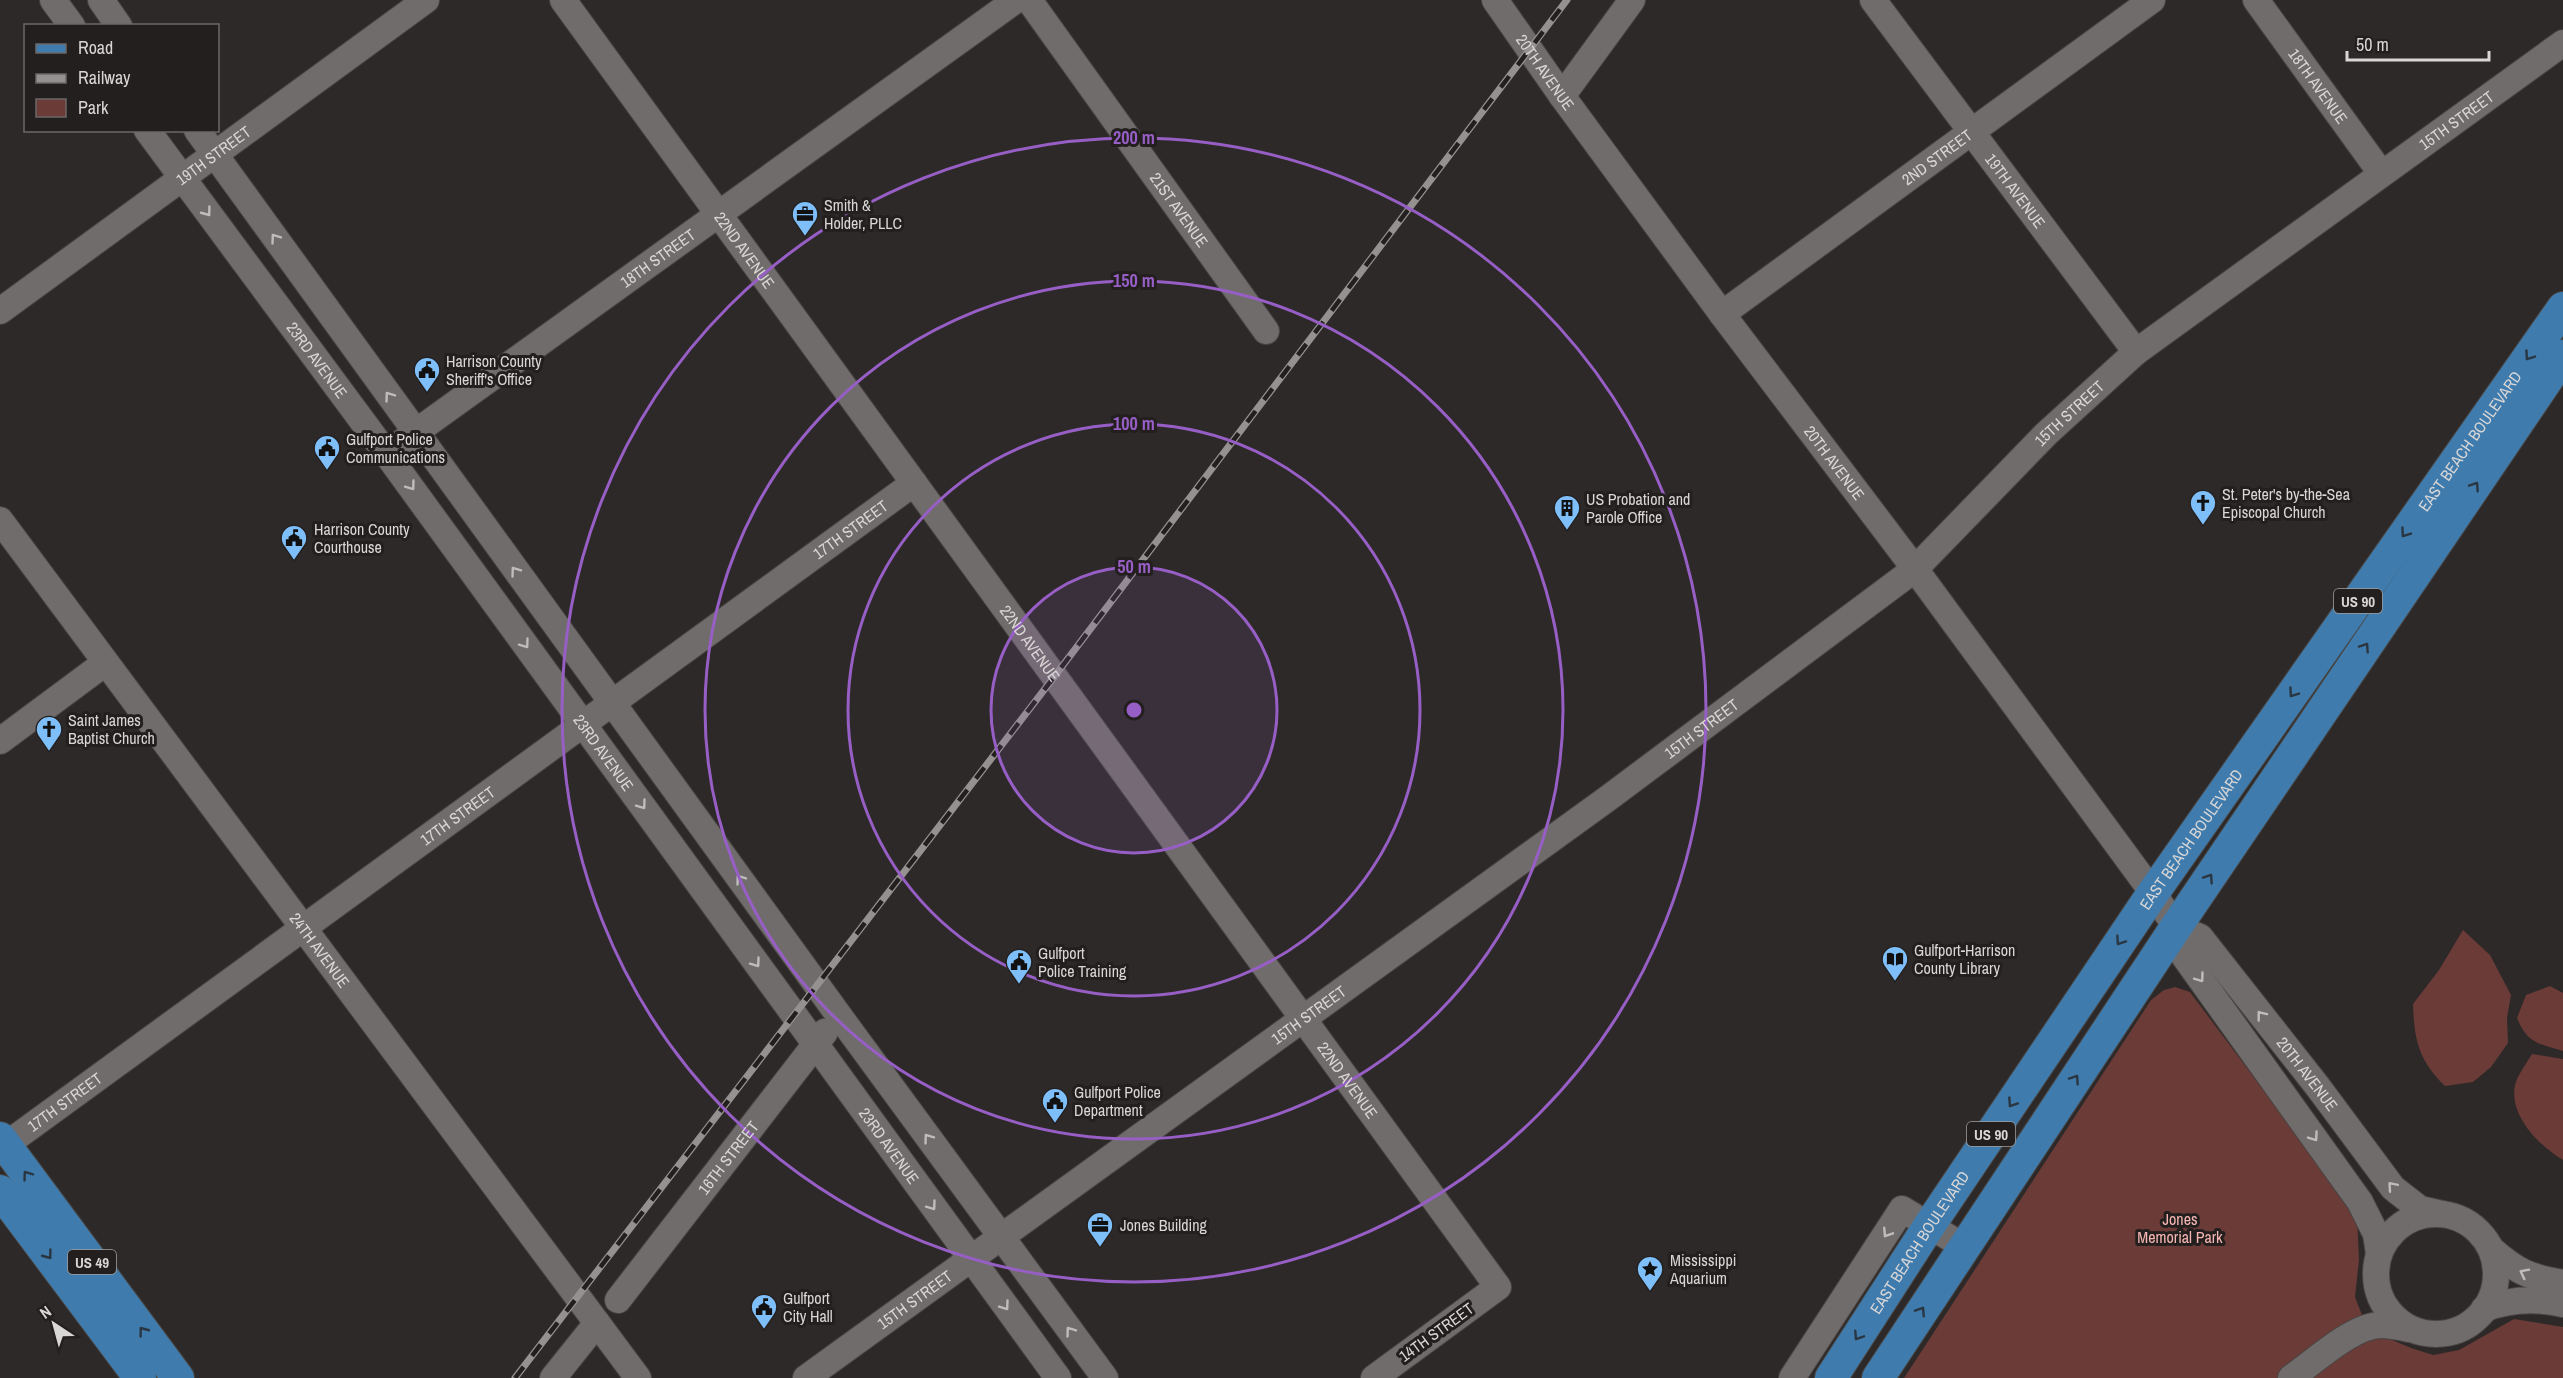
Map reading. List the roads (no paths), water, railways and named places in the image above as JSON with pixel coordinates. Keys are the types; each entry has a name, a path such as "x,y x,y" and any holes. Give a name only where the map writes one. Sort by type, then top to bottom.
{"main road":[{"name":"EAST BEACH BOULEVARD","path":"1831,1378 1929,1226 2153,893 2563,308"},
{"name":"EAST BEACH BOULEVARD","path":"1878,1378 1963,1246 2176,927 2563,356"},
{"name":"US 49","path":"2,1144 178,1378"},
{"name":"US 49","path":"0,1191 140,1378"}],"street":[{"path":"53,0 71,24"},
{"path":"101,0 118,24"},
{"name":"19TH STREET","path":"0,311 426,0"},
{"name":"22ND AVENUE","path":"563,0 1498,1287"},
{"name":"18TH STREET","path":"386,453 1016,0"},
{"name":"21ST AVENUE","path":"1029,0 1266,331"},
{"path":"1562,96 1632,0"},
{"name":"19TH AVENUE","path":"1873,0 2136,352"},
{"name":"2ND STREET","path":"1722,314 2152,0"},
{"name":"18TH AVENUE","path":"2256,0 2381,173"},
{"name":"20TH AVENUE","path":"1501,3 1562,96 1722,314 1915,569 2153,893 2176,927 2179,949 2360,1202 2376,1234 2377,1267"},
{"name":"15TH STREET","path":"806,1378 1607,799 1915,569 2046,434 2136,352 2563,43"},
{"name":"23RD AVENUE","path":"148,132 386,453 1058,1378"},
{"path":"197,132 1000,1237 1105,1378"},
{"name":"17TH STREET","path":"2,1144 914,483"},
{"name":"24TH AVENUE","path":"0,520 638,1378"},
{"path":"0,741 105,663"},
{"name":"20TH AVENUE","path":"2176,927 2200,937 2318,1087 2393,1188 2420,1209 2442,1214"},
{"name":"16TH STREET","path":"618,1299 814,1044 840,1017"},
{"path":"1792,1378 1902,1209 1963,1246"},
{"path":"2345,1339 2377,1267 2386,1239 2402,1224 2421,1216 2442,1214 2452,1216 2471,1225 2486,1240 2491,1249 2510,1266 2532,1278 2563,1283"},
{"path":"2291,1378 2345,1339 2368,1327 2379,1325 2430,1334 2450,1332 2470,1324 2484,1309 2496,1280 2491,1249"},
{"path":"2377,1267 2380,1299 2392,1317 2409,1329"},
{"name":"14TH STREET","path":"1374,1378 1498,1287"},
{"path":"2484,1309 2517,1300 2563,1304"},
{"path":"553,1378 597,1323"}],"railway":[{"path":"515,1378 1054,677 1567,0"}],"place":[{"name":"Smith & Holder, PLLC","path":"805,237"},
{"name":"Harrison County Sheriff's Office","path":"427,393"},
{"name":"Gulfport Police Communications","path":"327,471"},
{"name":"St. Peter's by-the-Sea Episcopal Church","path":"2203,526"},
{"name":"US Probation and Parole Office","path":"1567,531"},
{"name":"Harrison County Courthouse","path":"294,561"},
{"name":"Saint James Baptist Church","path":"49,752"},
{"name":"Gulfport-Harrison County Library","path":"1895,982"},
{"name":"Gulfport Police Training","path":"1019,985"},
{"name":"Gulfport Police Department","path":"1055,1124"},
{"name":"Jones Building","path":"1100,1248"},
{"name":"Mississippi Aquarium","path":"1650,1292"},
{"name":"Gulfport City Hall","path":"764,1330"}],"park label":[{"name":"Jones Memorial Park","path":"2180,1228"}]}
